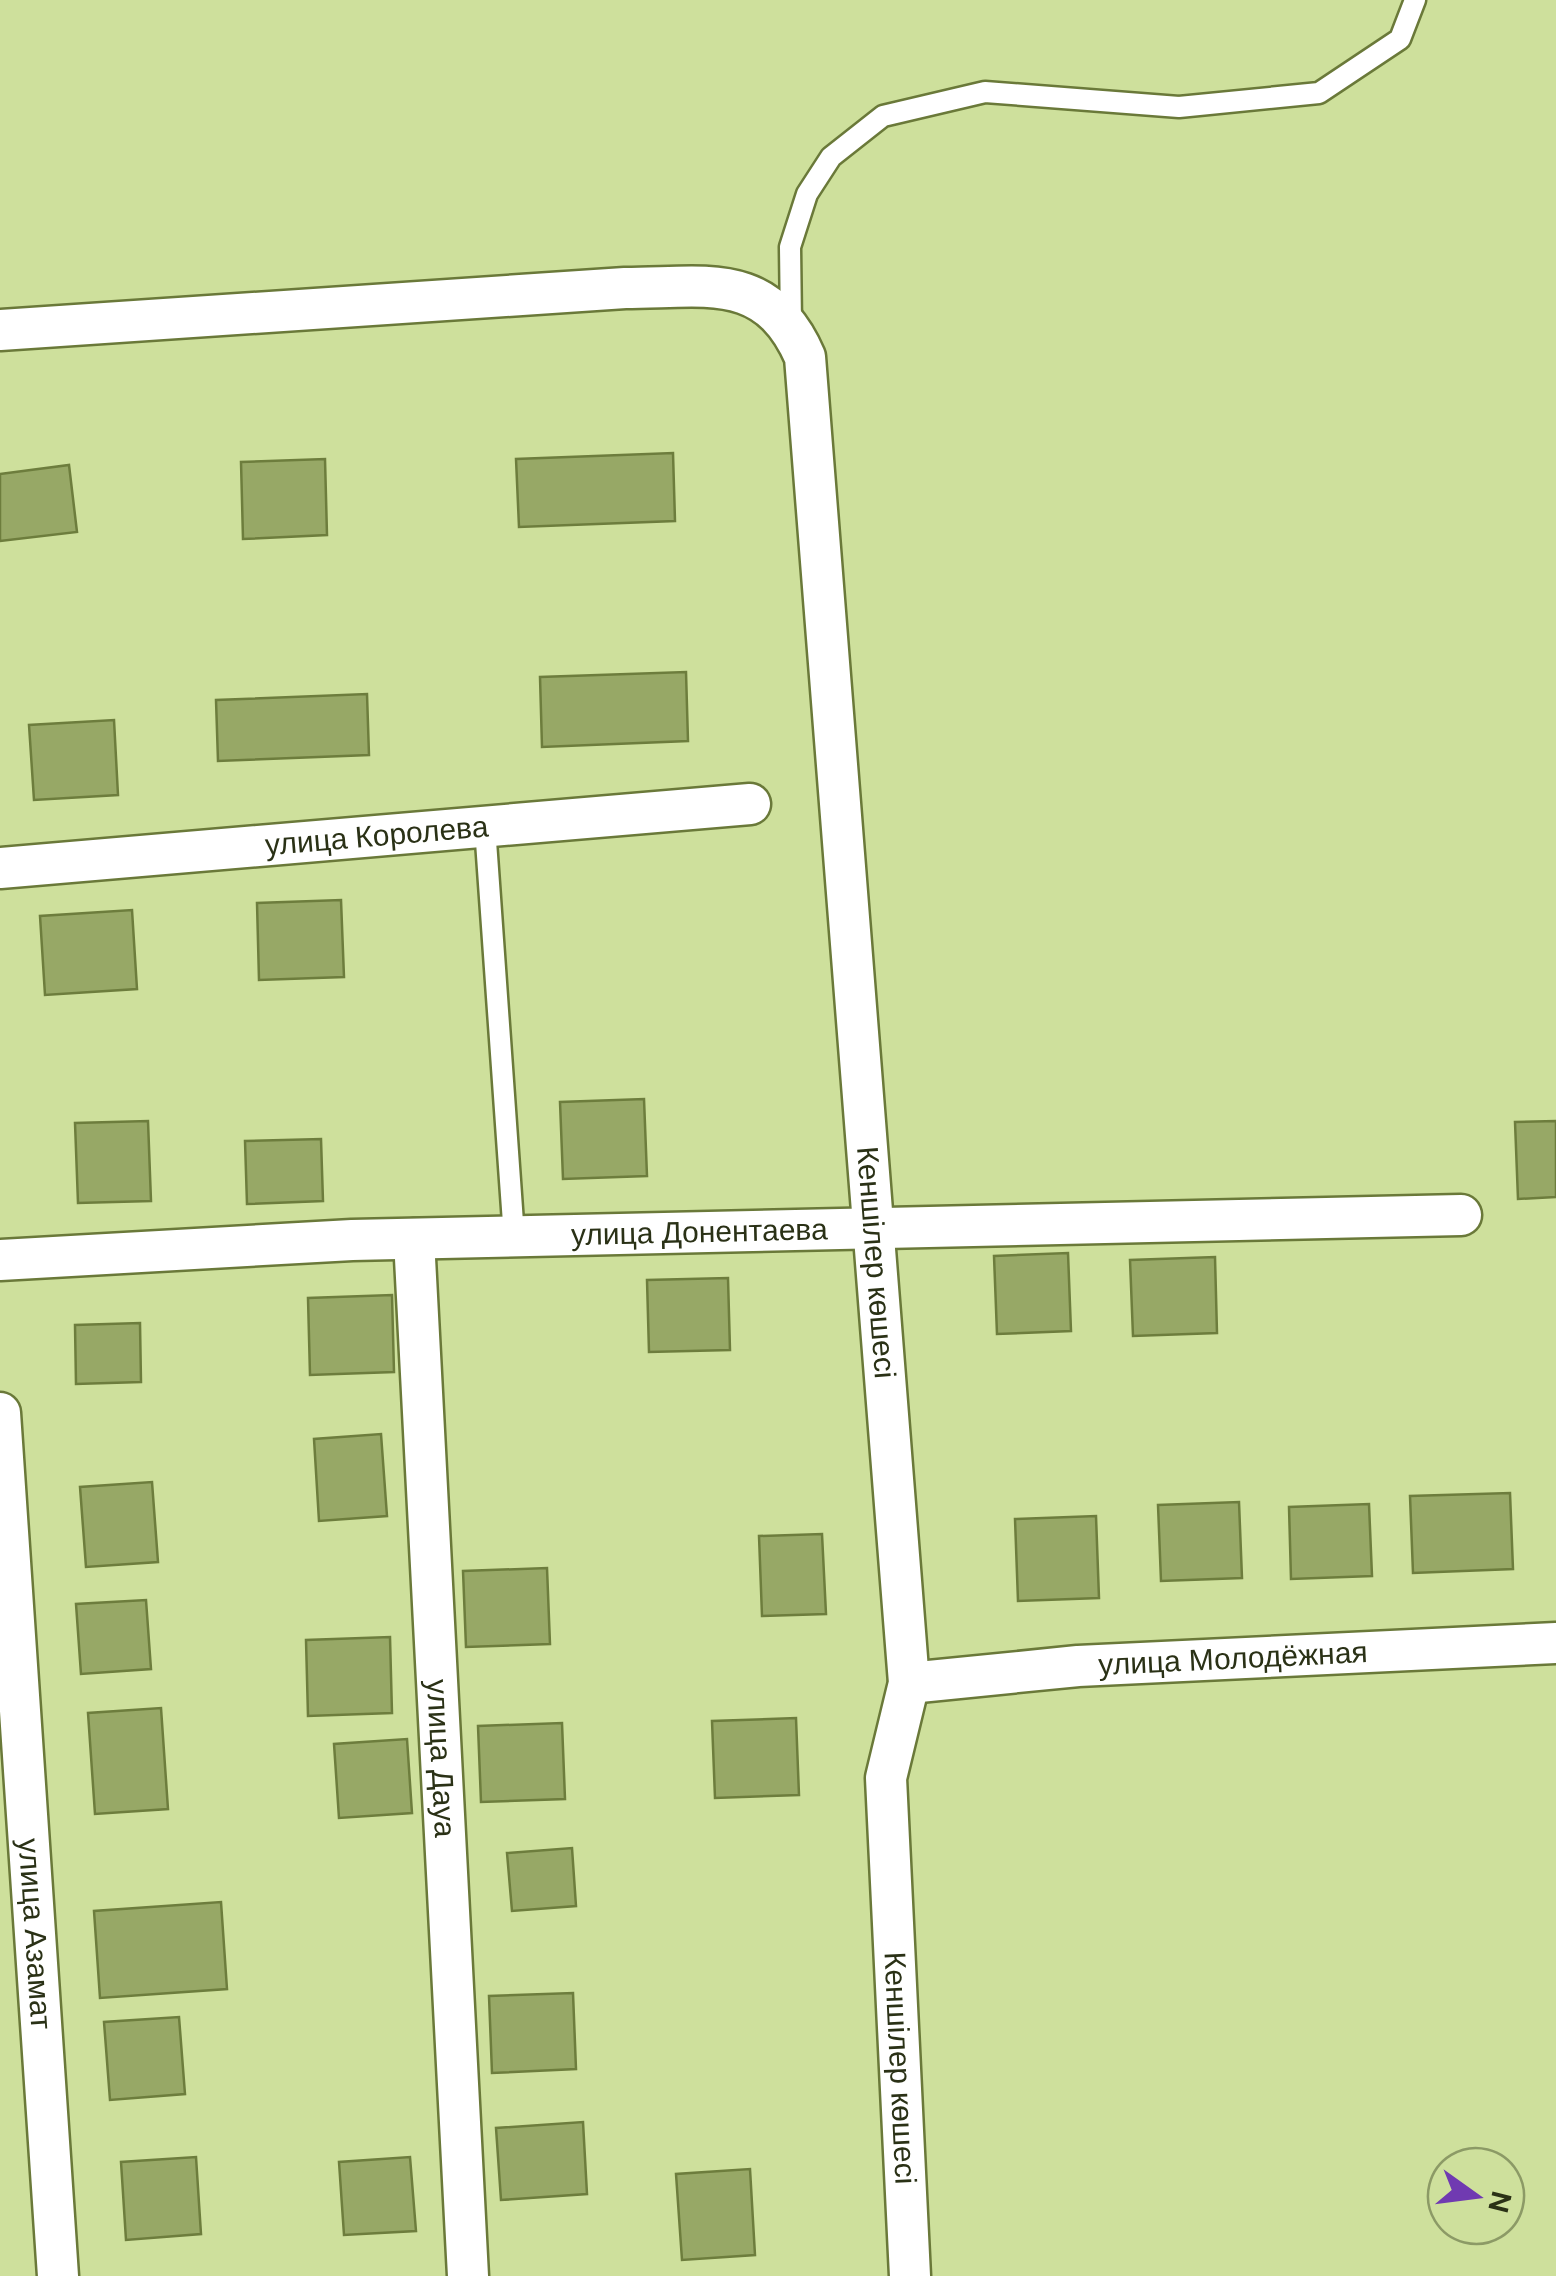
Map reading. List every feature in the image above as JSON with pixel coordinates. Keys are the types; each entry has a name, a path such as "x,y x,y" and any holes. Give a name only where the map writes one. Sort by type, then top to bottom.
{"street":[{"path":"0,330 624,288 727,288 764,302 790,324"},
{"name":"Кеншілер көшесі","path":"790,324 806,357 909,1683 886,1778 910,2276"},
{"name":"улица Королева","path":"0,868 750,804"},
{"name":"улица Донентаева","path":"0,1260 414,1239 1460,1216"},
{"name":"улица Дауа","path":"414,1239 468,2276"},
{"name":"улица Азамат","path":"0,1413 58,2276"},
{"name":"улица Молодёжная","path":"909,1683 1078,1666 1556,1643"}],"lane":[{"path":"790,324 790,246 807,194 831,157 883,116 985,92 1179,107 1318,92 1400,39 1415,0"},
{"path":"485,827 514,1236"}],"building":[{"path":"673,453 675,521 519,527 516,459"},
{"path":"325,459 327,535 243,539 241,462"},
{"path":"69,465 77,532 0,541 0,474"},
{"path":"686,672 688,741 542,747 540,677"},
{"path":"367,694 369,755 218,761 216,700"},
{"path":"114,720 118,795 34,800 29,725"},
{"path":"341,900 344,977 259,980 257,903"},
{"path":"132,910 137,989 45,995 40,916"},
{"path":"644,1099 647,1176 563,1179 560,1102"},
{"path":"148,1121 151,1201 78,1203 75,1123"},
{"path":"1556,1121 1556,1197 1518,1199 1515,1122"},
{"path":"321,1139 323,1201 247,1204 245,1141"},
{"path":"1068,1253 1071,1331 997,1334 994,1256"},
{"path":"1215,1257 1217,1333 1133,1336 1130,1260"},
{"path":"728,1278 730,1350 649,1352 647,1280"},
{"path":"392,1295 394,1372 310,1375 308,1298"},
{"path":"140,1323 141,1382 76,1384 75,1325"},
{"path":"381,1434 387,1516 319,1521 314,1439"},
{"path":"152,1482 158,1562 86,1567 80,1487"},
{"path":"1510,1493 1513,1569 1413,1573 1410,1496"},
{"path":"1239,1502 1242,1578 1161,1581 1158,1505"},
{"path":"1369,1504 1372,1576 1291,1579 1289,1507"},
{"path":"1096,1516 1099,1598 1018,1601 1015,1519"},
{"path":"822,1534 826,1614 762,1616 759,1536"},
{"path":"547,1568 550,1644 466,1647 463,1571"},
{"path":"146,1600 151,1669 81,1674 76,1604"},
{"path":"390,1637 392,1713 308,1716 306,1640"},
{"path":"161,1708 168,1809 95,1814 88,1713"},
{"path":"796,1718 799,1795 715,1798 712,1721"},
{"path":"562,1723 565,1799 481,1802 478,1726"},
{"path":"407,1739 412,1813 339,1818 334,1744"},
{"path":"572,1848 576,1906 512,1911 507,1853"},
{"path":"221,1902 227,1989 100,1998 94,1911"},
{"path":"573,1993 576,2069 492,2073 489,1996"},
{"path":"179,2017 185,2094 110,2100 104,2022"},
{"path":"583,2122 587,2194 501,2200 496,2128"},
{"path":"196,2157 201,2234 126,2240 121,2162"},
{"path":"410,2157 416,2231 344,2235 339,2162"},
{"path":"750,2169 755,2255 682,2260 676,2174"}]}
